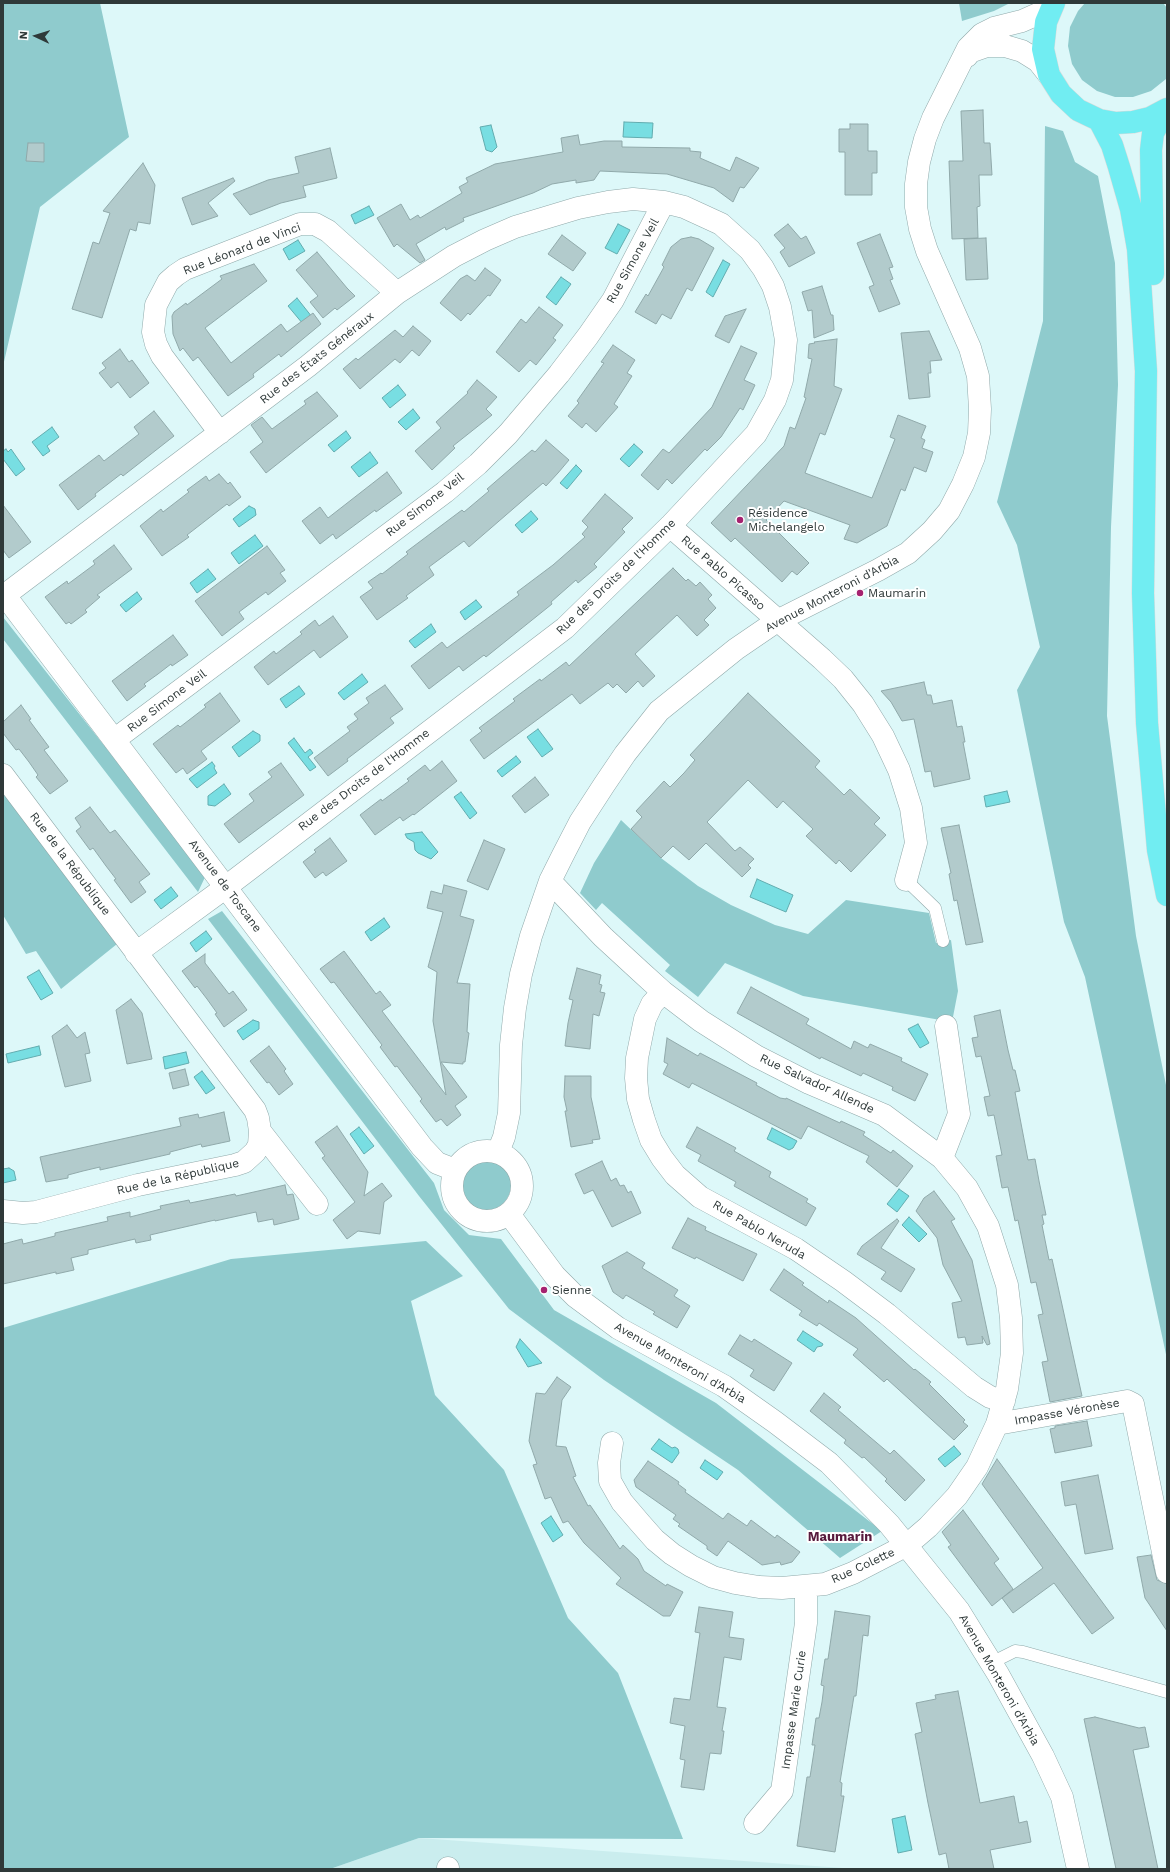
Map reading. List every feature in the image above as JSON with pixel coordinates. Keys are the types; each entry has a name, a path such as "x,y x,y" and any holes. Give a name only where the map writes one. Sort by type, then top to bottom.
{"main road":[{"path":"1054,3 1046,22 1043,49 1049,75 1061,94 1078,110 1099,120 1116,123 1133,122 1150,118 1166,110"},
{"path":"1147,723 1157,446 1157,374 1151,150 1153,133 1166,110"},
{"path":"1099,120 1112,145 1131,209 1138,249 1146,371 1143,593 1147,723 1158,850 1167,895"}],"street":[{"name":"Avenue Monteroni d'Arbia","path":"498,1152 504,1137 509,1113 511,1045 521,974 531,936 550,881 580,822 625,754 660,711 736,649 777,620 872,574 908,553 932,531 949,511 974,457 979,433 980,409 978,376 970,348 927,252 920,229 916,207 916,184 919,162 925,139 959,64 968,48 982,34 994,28 1022,21 1040,13 1051,3"},
{"name":"Avenue Monteroni d'Arbia","path":"959,64 970,52 987,46 1005,46 1022,51 1038,61 1049,75"},
{"name":"Rue des États Généraux","path":"4,594 308,366 397,293 454,256 485,240 516,227 578,208 632,199 664,202"},
{"name":"Rue des Droits de l'Homme","path":"225,887 565,628 670,526 756,434 775,400 782,380 786,340 780,307 773,286 764,268 750,250 721,224 690,209 664,202"},
{"name":"Rue Simone Veil","path":"114,740 445,492 483,459 513,428 559,374 588,336 613,300 664,202"},
{"name":"Rue Léonard de Vinci","path":"220,433 162,356 156,344 153,332 156,305 168,282 176,275 185,269 300,224 315,224 322,226 328,231 397,293"},
{"name":"Rue Pablo Picasso","path":"670,526 843,679 863,704 883,736 899,770 911,808 916,843 906,880"},
{"name":"Avenue de Toscane","path":"4,594 422,1147 437,1163 454,1170"},
{"name":"Rue de la République","path":"3,775 255,1110 260,1131 259,1145 255,1152 244,1162 235,1166 138,1185 36,1212 18,1213 3,1211"},
{"name":"Rue Salvador Allende","path":"550,881 603,937 662,992 701,1021 756,1056 809,1083 884,1115 942,1158 967,1188 988,1226 1007,1285 1011,1318 1012,1353 1004,1401 997,1424 977,1467 957,1496 928,1527 907,1545"},
{"path":"136,953 225,887"},
{"name":"Rue Pablo Neruda","path":"662,992 652,1004 645,1019 637,1058 636,1078 642,1113 652,1140 662,1158 675,1175 700,1197 796,1249 893,1318 974,1387 990,1396 1004,1401"},
{"path":"942,1158 959,1114 946,1026"},
{"path":"260,1131 317,1204"},
{"path":"480,1151 498,1152 514,1162 520,1172 522,1194 517,1205 508,1214 497,1220 485,1221 473,1219 462,1212 455,1202 452,1194 451,1182 454,1170 468,1155 480,1151"},
{"name":"Avenue Monteroni d'Arbia","path":"508,1214 555,1276 576,1297 618,1328 724,1386 775,1422 829,1464 889,1524 959,1611 991,1663 1044,1756 1062,1797 1078,1869"},
{"name":"Impasse Véronèse","path":"997,1424 1127,1401 1132,1404 1167,1572"},
{"name":"Rue Colette","path":"612,1443 609,1463 610,1481 622,1502 655,1540 672,1554 691,1566 713,1576 735,1583 759,1587 782,1588 825,1584 853,1574 907,1545"},
{"name":"Impasse Marie Curie","path":"755,1823 782,1791 806,1623 806,1586"}],"lane":[{"name":"Rue Pablo Picasso","path":"906,880 935,908 943,941"},
{"path":"991,1663 1016,1651 1020,1651 1167,1692"}],"shaded area":[{"path":"3,3 100,3 129,137 40,207 3,366"},
{"path":"959,3 1010,3 994,11 962,21"},
{"path":"1085,3 1163,3 1167,8 1166,79 1151,91 1133,97 1115,97 1097,91 1082,80 1072,64 1068,46 1070,27 1078,11"},
{"path":"624,122 653,123 652,138 623,137"},
{"path":"491,125 497,147 492,152 486,150 480,127"},
{"path":"1045,126 1063,131 1075,162 1098,176 1115,263 1118,385 1111,527 1107,716 1136,936 1167,1090 1167,1359 1085,977 1064,922 1017,690 1040,647 1017,545 997,502 1043,321"},
{"path":"369,206 374,215 355,224 351,215"},
{"path":"618,224 630,230 617,254 605,248"},
{"path":"298,240 305,251 289,260 283,249"},
{"path":"723,260 730,264 713,297 706,292"},
{"path":"561,277 571,284 556,305 546,297"},
{"path":"297,298 312,317 303,324 288,306"},
{"path":"398,385 406,395 390,408 382,398"},
{"path":"413,409 420,418 406,430 398,422"},
{"path":"52,427 59,437 47,446 50,451 43,456 32,442"},
{"path":"346,431 351,438 334,452 328,445"},
{"path":"634,444 643,452 629,467 620,459"},
{"path":"6,449 8,452 11,449 25,469 16,476 3,459 3,451"},
{"path":"370,452 378,463 359,477 351,467"},
{"path":"576,465 582,471 567,489 560,483"},
{"path":"249,506 255,509 256,515 239,527 233,519"},
{"path":"531,511 538,519 522,533 515,525"},
{"path":"255,535 263,546 239,564 231,553"},
{"path":"208,569 216,579 197,593 190,583"},
{"path":"137,592 142,599 126,612 120,605"},
{"path":"476,600 482,607 465,620 460,612"},
{"path":"3,617 206,875 198,892 3,639"},
{"path":"431,624 436,632 415,648 409,641"},
{"path":"362,674 368,682 344,700 338,693"},
{"path":"299,686 305,694 286,708 280,699"},
{"path":"538,729 553,749 542,757 527,737"},
{"path":"253,731 260,735 260,741 239,757 232,747"},
{"path":"294,738 305,753 310,749 313,753 308,757 316,767 310,771 288,743"},
{"path":"516,756 521,762 502,777 497,771"},
{"path":"212,762 217,773 197,788 189,779"},
{"path":"224,784 231,794 215,806 208,805 208,796"},
{"path":"1007,791 1010,802 986,807 984,796"},
{"path":"3,792 117,944 61,989 36,951 26,954 3,915"},
{"path":"461,792 477,813 470,819 454,797"},
{"path":"621,820 661,858 698,886 731,905 775,925 808,934 846,900 929,913 936,943 951,940 958,991 952,1022 803,996 725,963 698,997 665,971 670,965 602,903 596,910 580,893 594,863"},
{"path":"422,832 438,852 431,859 418,853 415,850 414,842 407,838 405,834"},
{"path":"757,879 793,895 786,912 750,897"},
{"path":"171,887 178,896 161,909 154,900"},
{"path":"222,911 434,1183 444,1210 469,1235 501,1239 554,1310 716,1403 882,1531 840,1558 738,1470 604,1380 509,1309 419,1196 208,919"},
{"path":"384,918 390,927 371,941 365,932"},
{"path":"206,931 212,939 196,952 190,943"},
{"path":"39,970 53,993 41,1000 27,977"},
{"path":"253,1020 259,1022 259,1029 243,1040 237,1031"},
{"path":"918,1024 929,1043 920,1048 908,1029"},
{"path":"39,1046 41,1055 8,1063 6,1054"},
{"path":"186,1052 189,1063 165,1069 163,1057"},
{"path":"202,1071 215,1088 206,1094 194,1077"},
{"path":"359,1127 374,1146 364,1154 350,1134"},
{"path":"772,1128 797,1141 793,1148 789,1150 767,1139"},
{"path":"486,1160 495,1162 504,1167 509,1176 511,1185 509,1194 504,1203 495,1208 486,1210 477,1208 468,1203 463,1194 461,1185 463,1176 468,1167 477,1162"},
{"path":"9,1168 14,1171 16,1180 3,1183 3,1169"},
{"path":"899,1189 909,1196 897,1212 887,1204"},
{"path":"909,1217 927,1234 919,1242 902,1225"},
{"path":"426,1241 463,1276 411,1301 435,1395 504,1470 568,1618 618,1673 683,1839 419,1838 330,1869 3,1869 3,1328 231,1259"},
{"path":"803,1331 823,1344 822,1346 817,1347 814,1352 797,1340"},
{"path":"520,1339 542,1363 528,1367 516,1347"},
{"path":"659,1439 672,1448 675,1447 678,1449 679,1453 672,1463 651,1449"},
{"path":"954,1446 961,1454 945,1467 938,1459"},
{"path":"705,1460 723,1472 717,1480 700,1468"},
{"path":"551,1516 563,1535 553,1542 541,1523"},
{"path":"905,1816 912,1850 898,1853 892,1819"},
{"path":"419,1838 857,1869 330,1869"}],"building":[{"path":"983,110 984,143 990,143 992,175 979,175 980,206 977,207 978,238 952,239 949,161 963,161 961,111"},
{"path":"850,124 868,124 868,151 877,151 877,173 872,173 872,195 845,195 845,152 839,152 839,129 850,129"},
{"path":"578,135 580,145 604,141 622,141 622,147 690,148 690,151 701,152 700,158 730,171 736,157 759,168 744,188 740,187 733,202 714,188 667,174 600,171 594,180 576,183 576,180 552,184 533,193 463,218 464,221 446,230 445,227 416,244 425,260 420,263 397,244 394,247 377,218 401,204 410,220 418,215 420,218 462,193 459,187 468,182 466,178 495,164 563,152 561,138"},
{"path":"28,143 44,143 44,162 26,161"},
{"path":"330,148 337,178 303,186 306,197 281,203 250,215 233,194 268,180 299,173 295,157"},
{"path":"143,163 155,185 150,224 138,222 136,231 130,229 102,318 72,309 93,242 99,244 110,213 103,211"},
{"path":"233,178 235,181 208,203 218,216 192,225 182,198"},
{"path":"788,224 801,239 806,236 815,253 789,267 780,252 785,248 774,235"},
{"path":"880,234 893,267 889,268 893,279 890,280 900,304 879,312 869,287 874,285 857,243"},
{"path":"562,235 586,253 573,271 548,254"},
{"path":"691,237 699,239 714,248 692,291 687,288 671,319 662,314 656,324 635,312 646,294 648,296 664,267 662,265 671,247 681,239"},
{"path":"986,238 988,279 966,280 964,239"},
{"path":"317,252 355,296 337,310 335,308 323,318 310,302 318,296 296,270"},
{"path":"254,264 267,281 205,328 231,363 281,324 287,332 313,313 321,324 281,357 279,354 253,374 254,377 228,396 198,357 193,361 183,348 180,351 173,334 172,316 174,312 186,303 187,305 222,279 220,276"},
{"path":"485,268 501,280 490,296 488,295 470,315 468,313 461,321 440,303 460,279 467,275 475,281"},
{"path":"822,286 831,315 833,315 834,330 814,338 812,310 808,311 802,292"},
{"path":"539,307 563,325 553,338 556,340 536,365 530,360 519,372 496,352 521,319 526,323"},
{"path":"746,309 729,343 715,336 725,316"},
{"path":"413,326 431,341 419,356 412,350 400,363 395,359 360,389 343,369 356,358 358,360 395,330 403,337"},
{"path":"929,331 942,360 930,361 931,373 928,373 930,397 909,399 901,333"},
{"path":"837,339 834,386 842,389 825,435 820,433 805,473 872,498 895,439 890,437 898,415 926,426 921,438 925,440 922,448 933,452 926,472 914,467 905,491 901,489 887,526 857,543 844,539 850,525 784,501 766,520 809,563 797,575 792,571 782,582 735,538 731,542 711,523 784,446 790,427 795,429 806,398 804,397 812,359 808,358 809,344"},
{"path":"613,345 635,360 627,373 632,376 614,404 618,407 596,432 586,423 582,428 568,416 579,403 577,401 604,363 601,362"},
{"path":"741,346 757,353 744,380 755,385 743,410 740,408 721,437 707,451 705,449 672,484 667,479 658,490 641,475 663,449 669,453 712,407"},
{"path":"120,349 129,362 132,360 149,383 130,398 118,382 111,388 99,373 106,368 102,363"},
{"path":"477,380 497,397 486,409 492,415 453,446 455,448 432,470 415,451 441,428 436,422 468,393 467,392"},
{"path":"317,392 338,416 266,473 250,452 263,442 251,425 262,417 272,429 306,404 304,401"},
{"path":"154,411 174,436 123,476 121,474 95,494 96,496 78,510 59,485 99,455 104,461 139,434 134,427"},
{"path":"546,440 569,460 546,486 543,483 469,547 464,541 429,567 434,575 406,596 408,598 377,620 360,597 373,588 368,582 381,573 382,574 408,554 406,552 462,510 464,512 489,491 487,489 532,450 535,452"},
{"path":"387,472 402,493 376,512 375,510 336,539 333,534 320,544 302,521 320,507 328,518"},
{"path":"219,474 228,484 230,482 241,497 229,506 227,504 187,535 189,537 162,556 140,526 161,509 163,512 189,492 187,490 206,476 209,481"},
{"path":"605,494 633,518 622,529 625,532 594,564 597,567 578,583 576,580 551,602 552,604 486,657 484,655 463,671 459,666 429,689 411,666 442,642 447,648 519,595 517,592 553,565 585,537 582,534 588,527 582,521"},
{"path":"3,505 31,542 9,558 3,550"},
{"path":"114,545 132,569 97,595 100,597 85,610 87,612 71,624 69,622 66,624 45,597 67,581 68,584 95,564 93,561"},
{"path":"267,546 285,570 280,573 286,581 268,595 266,592 239,612 244,619 222,636 195,601"},
{"path":"673,568 686,581 688,579 696,586 700,582 712,595 708,599 716,608 704,620 709,625 697,636 677,615 635,654 655,676 643,687 638,681 626,693 617,684 613,688 608,683 580,704 572,694 484,759 470,740 482,731 479,728 515,701 513,699 540,679 541,681 566,662 569,666"},
{"path":"333,616 348,637 320,658 314,650 268,685 254,667 274,651 276,654 302,634 300,632 315,620 319,626"},
{"path":"173,635 188,655 172,666 171,664 144,684 146,686 127,701 112,681"},
{"path":"924,682 927,695 931,695 933,704 952,700 957,727 962,726 965,742 963,742 970,779 934,787 931,771 925,772 914,719 902,721 891,702 881,691"},
{"path":"385,685 403,709 390,718 394,723 347,759 348,761 328,776 314,758 350,731 347,727 358,719 354,714 369,703 366,698"},
{"path":"220,693 240,721 201,751 207,759 187,774 183,768 176,773 153,744 178,725 180,727 206,707 204,705"},
{"path":"748,693 820,761 815,767 844,795 850,789 880,818 874,824 886,835 851,872 839,860 836,864 806,836 813,829 783,801 777,808 748,780 707,822 735,851 740,847 754,859 748,865 751,868 742,877 706,843 689,860 673,846 661,858 631,829 642,817 636,811 664,781 670,787 684,773 695,760 690,755"},
{"path":"21,705 31,719 29,720 49,747 44,750 68,781 50,794 36,777 38,775 19,749 16,750 3,733 3,722"},
{"path":"442,761 457,781 414,815 413,814 403,821 400,817 375,835 360,815 409,781 407,779 425,765 430,771"},
{"path":"281,763 304,795 239,843 224,824 254,801 249,794 272,777 268,772"},
{"path":"535,777 549,795 525,813 512,796"},
{"path":"90,807 110,833 115,830 150,874 139,882 146,892 131,903 114,880 116,879 93,848 90,850 76,831 81,827 75,818"},
{"path":"959,825 983,942 966,945 957,900 954,901 949,874 951,873 941,828"},
{"path":"330,838 347,861 326,876 323,872 315,878 303,862 316,852 314,850"},
{"path":"484,840 505,849 488,890 467,881"},
{"path":"444,885 467,891 460,916 474,920 457,983 470,984 467,1032 469,1033 465,1062 463,1062 463,1064 441,1062 467,1097 455,1106 461,1115 447,1126 441,1119 436,1122 420,1101 422,1099 397,1066 395,1067 380,1047 382,1045 334,982 331,983 320,969 344,951 376,994 380,991 391,1005 382,1011 446,1095 433,1021 437,972 428,967 443,912 427,908 431,891 442,894"},
{"path":"205,954 205,963 229,994 233,991 247,1010 224,1027 215,1014 217,1013 207,999 197,986 195,988 182,971"},
{"path":"577,968 601,975 599,984 602,985 600,992 605,993 599,1016 593,1014 590,1049 565,1046 573,1000 569,999"},
{"path":"751,987 809,1019 806,1024 851,1049 854,1041 868,1048 870,1044 902,1058 901,1061 928,1074 915,1101 892,1090 893,1087 863,1073 861,1076 821,1057 820,1059 737,1013"},
{"path":"131,999 142,1013 152,1059 127,1064 116,1010"},
{"path":"1000,1010 1008,1050 1020,1091 1015,1092 1028,1160 1035,1159 1046,1215 1042,1215 1044,1224 1042,1225 1049,1260 1052,1259 1082,1396 1050,1402 1042,1362 1048,1361 1038,1315 1043,1314 1036,1282 1031,1283 1018,1220 1015,1221 1008,1187 1002,1188 996,1156 1002,1155 994,1115 988,1116 984,1097 990,1096 981,1056 976,1057 972,1038 978,1037 974,1016"},
{"path":"67,1025 77,1038 85,1032 90,1053 85,1054 91,1081 65,1087 52,1036"},
{"path":"667,1038 698,1056 700,1053 757,1083 756,1085 780,1098 786,1098 840,1123 841,1121 865,1132 863,1135 891,1153 893,1150 913,1166 897,1187 866,1162 869,1156 808,1126 801,1139 692,1083 689,1088 663,1074 668,1064 664,1062"},
{"path":"269,1046 286,1069 284,1071 293,1084 279,1095 269,1082 267,1083 250,1061"},
{"path":"185,1069 189,1085 173,1089 169,1073"},
{"path":"565,1076 591,1076 591,1097 600,1139 592,1140 593,1143 571,1147 565,1111 567,1111 564,1097"},
{"path":"224,1112 230,1141 202,1147 201,1144 170,1152 170,1154 100,1170 100,1167 68,1175 68,1178 46,1182 40,1157 181,1126 179,1118 198,1114 199,1118"},
{"path":"337,1126 368,1172 364,1196 382,1183 392,1196 384,1202 380,1234 358,1231 347,1239 333,1220 355,1202 322,1158 325,1156 315,1142"},
{"path":"697,1127 736,1148 734,1151 771,1172 769,1177 808,1199 806,1202 816,1208 806,1226 734,1186 736,1182 698,1161 701,1155 686,1147"},
{"path":"602,1161 611,1181 616,1178 620,1186 624,1185 628,1193 631,1191 641,1213 612,1227 593,1190 584,1194 575,1174"},
{"path":"285,1185 287,1195 293,1194 299,1219 274,1225 273,1219 258,1222 256,1212 215,1220 150,1235 151,1240 136,1243 135,1239 88,1250 88,1254 71,1258 74,1270 56,1274 56,1272 3,1284 3,1244 22,1239 23,1244 55,1236 55,1233 108,1221 107,1217 130,1212 130,1217 161,1209 160,1206 189,1200 190,1203 235,1194 236,1196"},
{"path":"934,1191 955,1219 951,1221 972,1260 990,1344 987,1345 982,1336 983,1343 967,1345 965,1337 958,1338 952,1303 962,1301 943,1265 937,1238 916,1211 924,1198"},
{"path":"688,1218 706,1227 705,1230 757,1254 743,1281 696,1257 695,1259 672,1248"},
{"path":"897,1219 899,1221 881,1248 915,1269 901,1292 881,1279 886,1272 857,1254 862,1246"},
{"path":"627,1252 645,1263 642,1268 678,1290 674,1296 690,1306 677,1328 653,1314 655,1312 626,1295 623,1299 613,1292 602,1266"},
{"path":"784,1269 804,1283 802,1285 828,1303 829,1300 856,1318 914,1370 915,1369 931,1382 929,1384 965,1420 963,1422 968,1426 954,1440 887,1379 884,1382 853,1355 858,1349 819,1323 817,1326 799,1315 802,1311 770,1290"},
{"path":"740,1335 752,1342 754,1339 792,1363 774,1391 750,1376 754,1370 728,1354"},
{"path":"557,1377 571,1387 562,1400 556,1446 566,1447 576,1476 573,1477 588,1506 590,1505 620,1549 623,1545 638,1559 644,1571 666,1586 667,1584 683,1592 670,1616 663,1616 616,1584 621,1578 584,1543 568,1521 563,1523 551,1497 545,1499 533,1465 537,1464 529,1441 536,1393 545,1394"},
{"path":"824,1393 841,1407 838,1410 890,1454 894,1450 925,1480 905,1501 885,1481 887,1479 864,1457 862,1458 844,1443 846,1440 810,1411"},
{"path":"1087,1421 1092,1446 1055,1453 1050,1429 1055,1428 1055,1426"},
{"path":"997,1459 1114,1618 1092,1634 1054,1583 1013,1613 1002,1598 1043,1568 982,1484"},
{"path":"648,1461 679,1482 678,1484 686,1490 685,1492 723,1519 728,1513 747,1526 751,1520 775,1538 777,1535 800,1552 792,1562 781,1565 780,1562 762,1565 728,1541 717,1556 707,1549 707,1546 678,1526 680,1524 673,1519 676,1515 636,1487 634,1480"},
{"path":"1098,1475 1113,1549 1085,1554 1076,1504 1065,1506 1061,1482"},
{"path":"963,1510 999,1559 994,1563 1013,1589 992,1606 948,1547 951,1545 942,1532"},
{"path":"1151,1555 1157,1580 1167,1584 1167,1631 1145,1598 1137,1557"},
{"path":"699,1607 733,1612 729,1637 744,1639 741,1660 724,1657 717,1707 726,1708 722,1731 724,1731 721,1754 710,1753 704,1790 681,1787 685,1760 680,1759 685,1726 670,1723 674,1698 690,1700 700,1633 695,1632"},
{"path":"835,1611 870,1616 868,1636 863,1635 856,1696 854,1696 840,1782 842,1783 841,1796 844,1796 835,1852 797,1846 807,1777 810,1777 815,1745 812,1745 816,1718 819,1718 822,1702 824,1686 821,1685 825,1659 828,1659"},
{"path":"958,1691 980,1803 1014,1796 1019,1823 1027,1821 1031,1842 990,1850 994,1869 949,1869 946,1853 939,1855 928,1803 915,1734 922,1732 916,1703 936,1699 935,1695"},
{"path":"1095,1717 1139,1728 1145,1727 1149,1747 1133,1750 1158,1869 1116,1869 1084,1719"}],"place":[{"name":"Résidence Michelangelo","path":"740,520"},
{"name":"Maumarin","path":"860,593"},
{"name":"Sienne","path":"544,1290"}],"district":[{"name":"Maumarin","path":"840,1537"}]}
